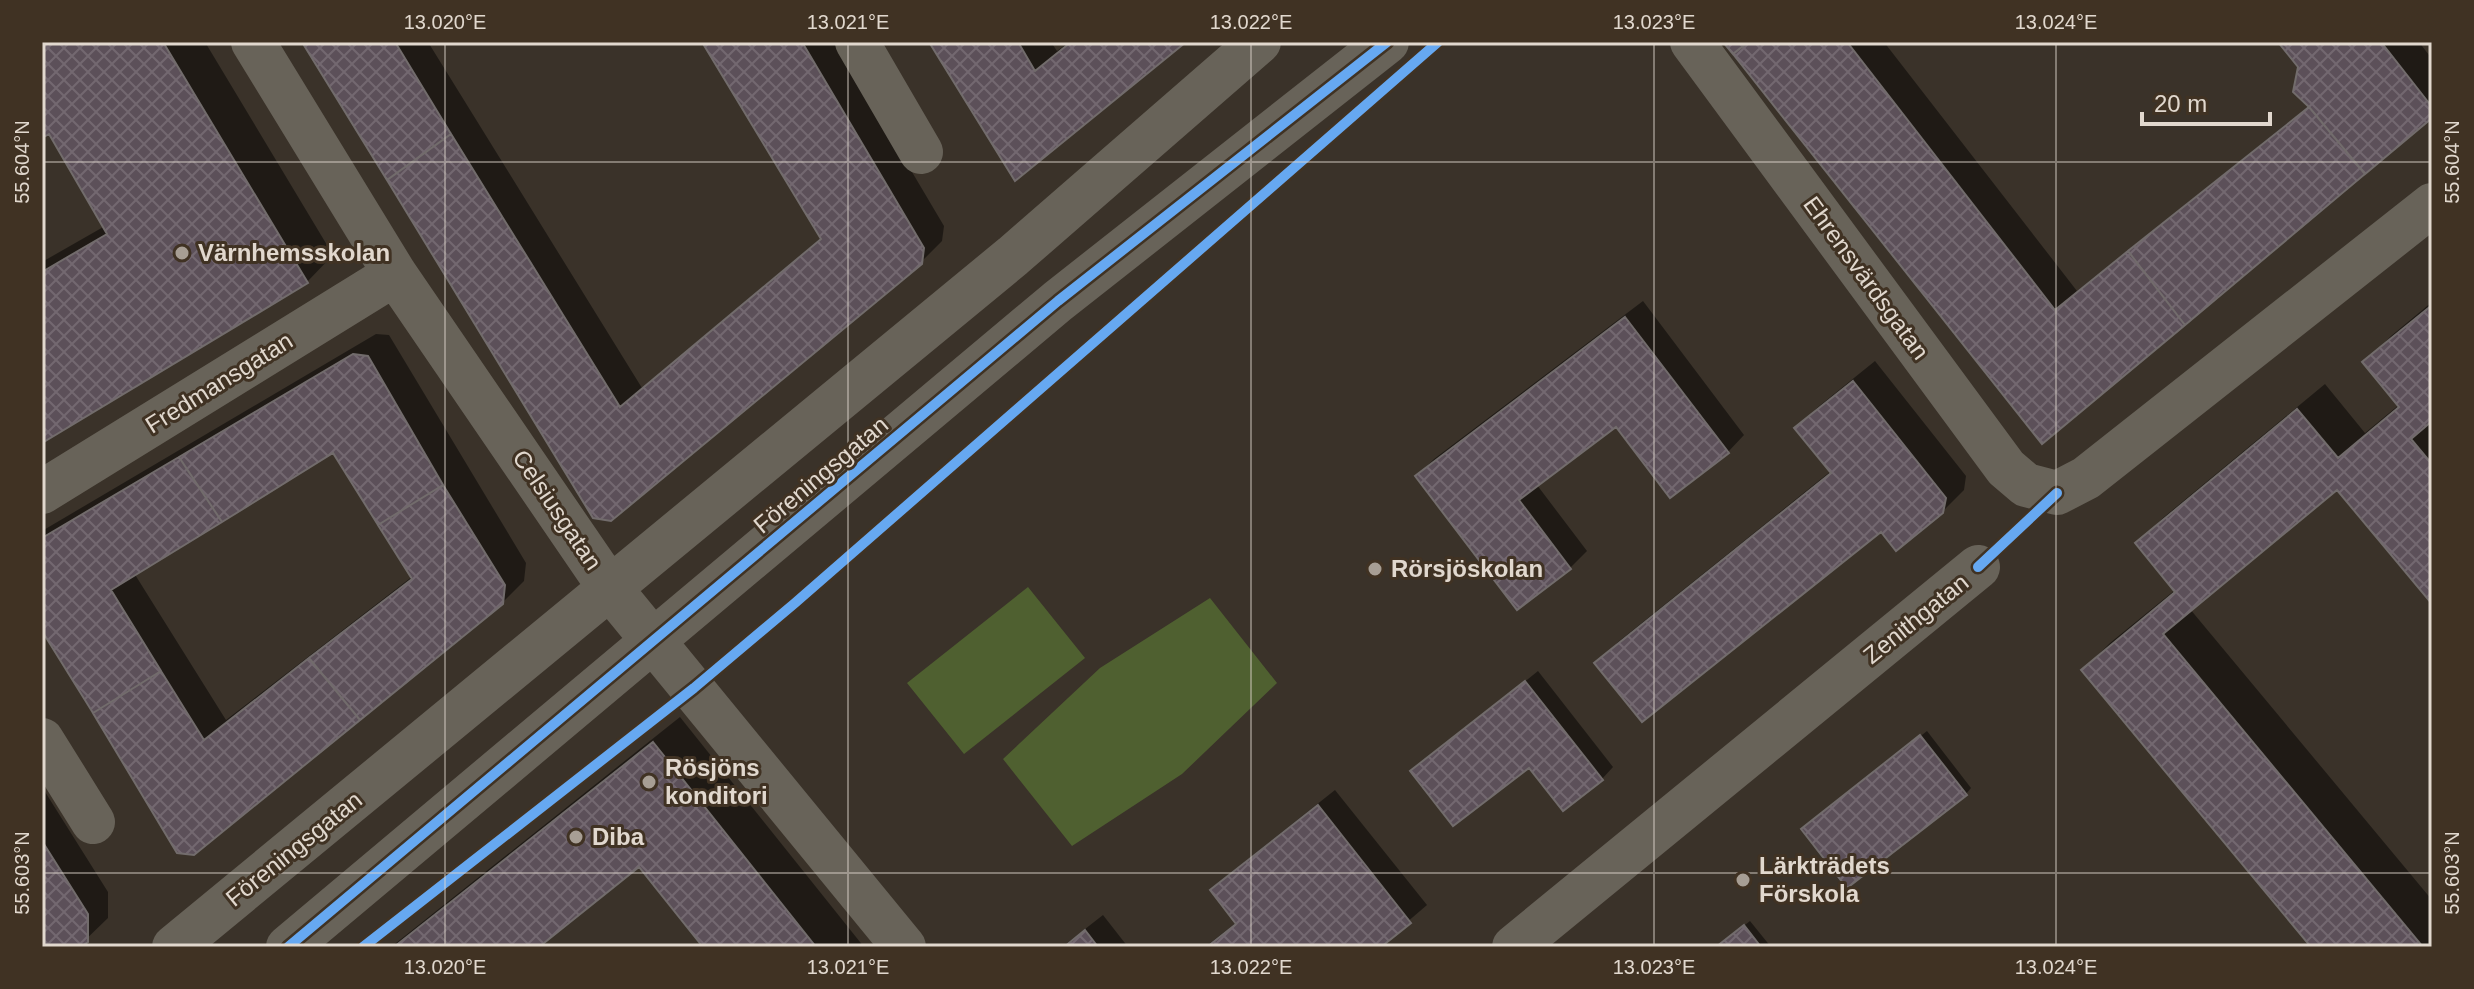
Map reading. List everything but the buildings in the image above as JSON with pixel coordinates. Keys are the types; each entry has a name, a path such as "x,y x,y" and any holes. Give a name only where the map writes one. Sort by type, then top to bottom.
{"street":[{"name":"Celsiusgatan","path":"253,42 395,274 609,587 904,947"},
{"path":"857,42 921,152"},
{"name":"Föreningsgatan","path":"174,947 1013,256 1259,42"},
{"name":"Föreningsgatan","path":"299,944 1058,301 1387,42"},
{"name":"Ehrensvärdsgatan","path":"1692,42 2006,468 2026,485 2057,493 2086,478 2432,205"},
{"name":"Fredmansgatan","path":"42,492 395,274"},
{"name":"Zenithgatan","path":"1514,947 1978,567"},
{"path":"42,740 93,822"}],"green space":[{"path":"1028,587 1085,658 964,754 907,683"},
{"path":"1210,598 1277,683 1182,774 1072,846 1003,759 1100,668"}],"cycle path":[{"path":"288,947 1058,301 1387,42"},
{"path":"363,947 694,688 795,603 1438,42"},
{"path":"1978,567 2057,493"}],"place":[{"name":"Värnhemsskolan","path":"182,253"},
{"name":"Rörsjöskolan","path":"1375,569"},
{"name":"Rösjöns konditori","path":"649,782"},
{"name":"Diba","path":"576,837"},
{"name":"Lärkträdets Förskola","path":"1743,880"}]}
